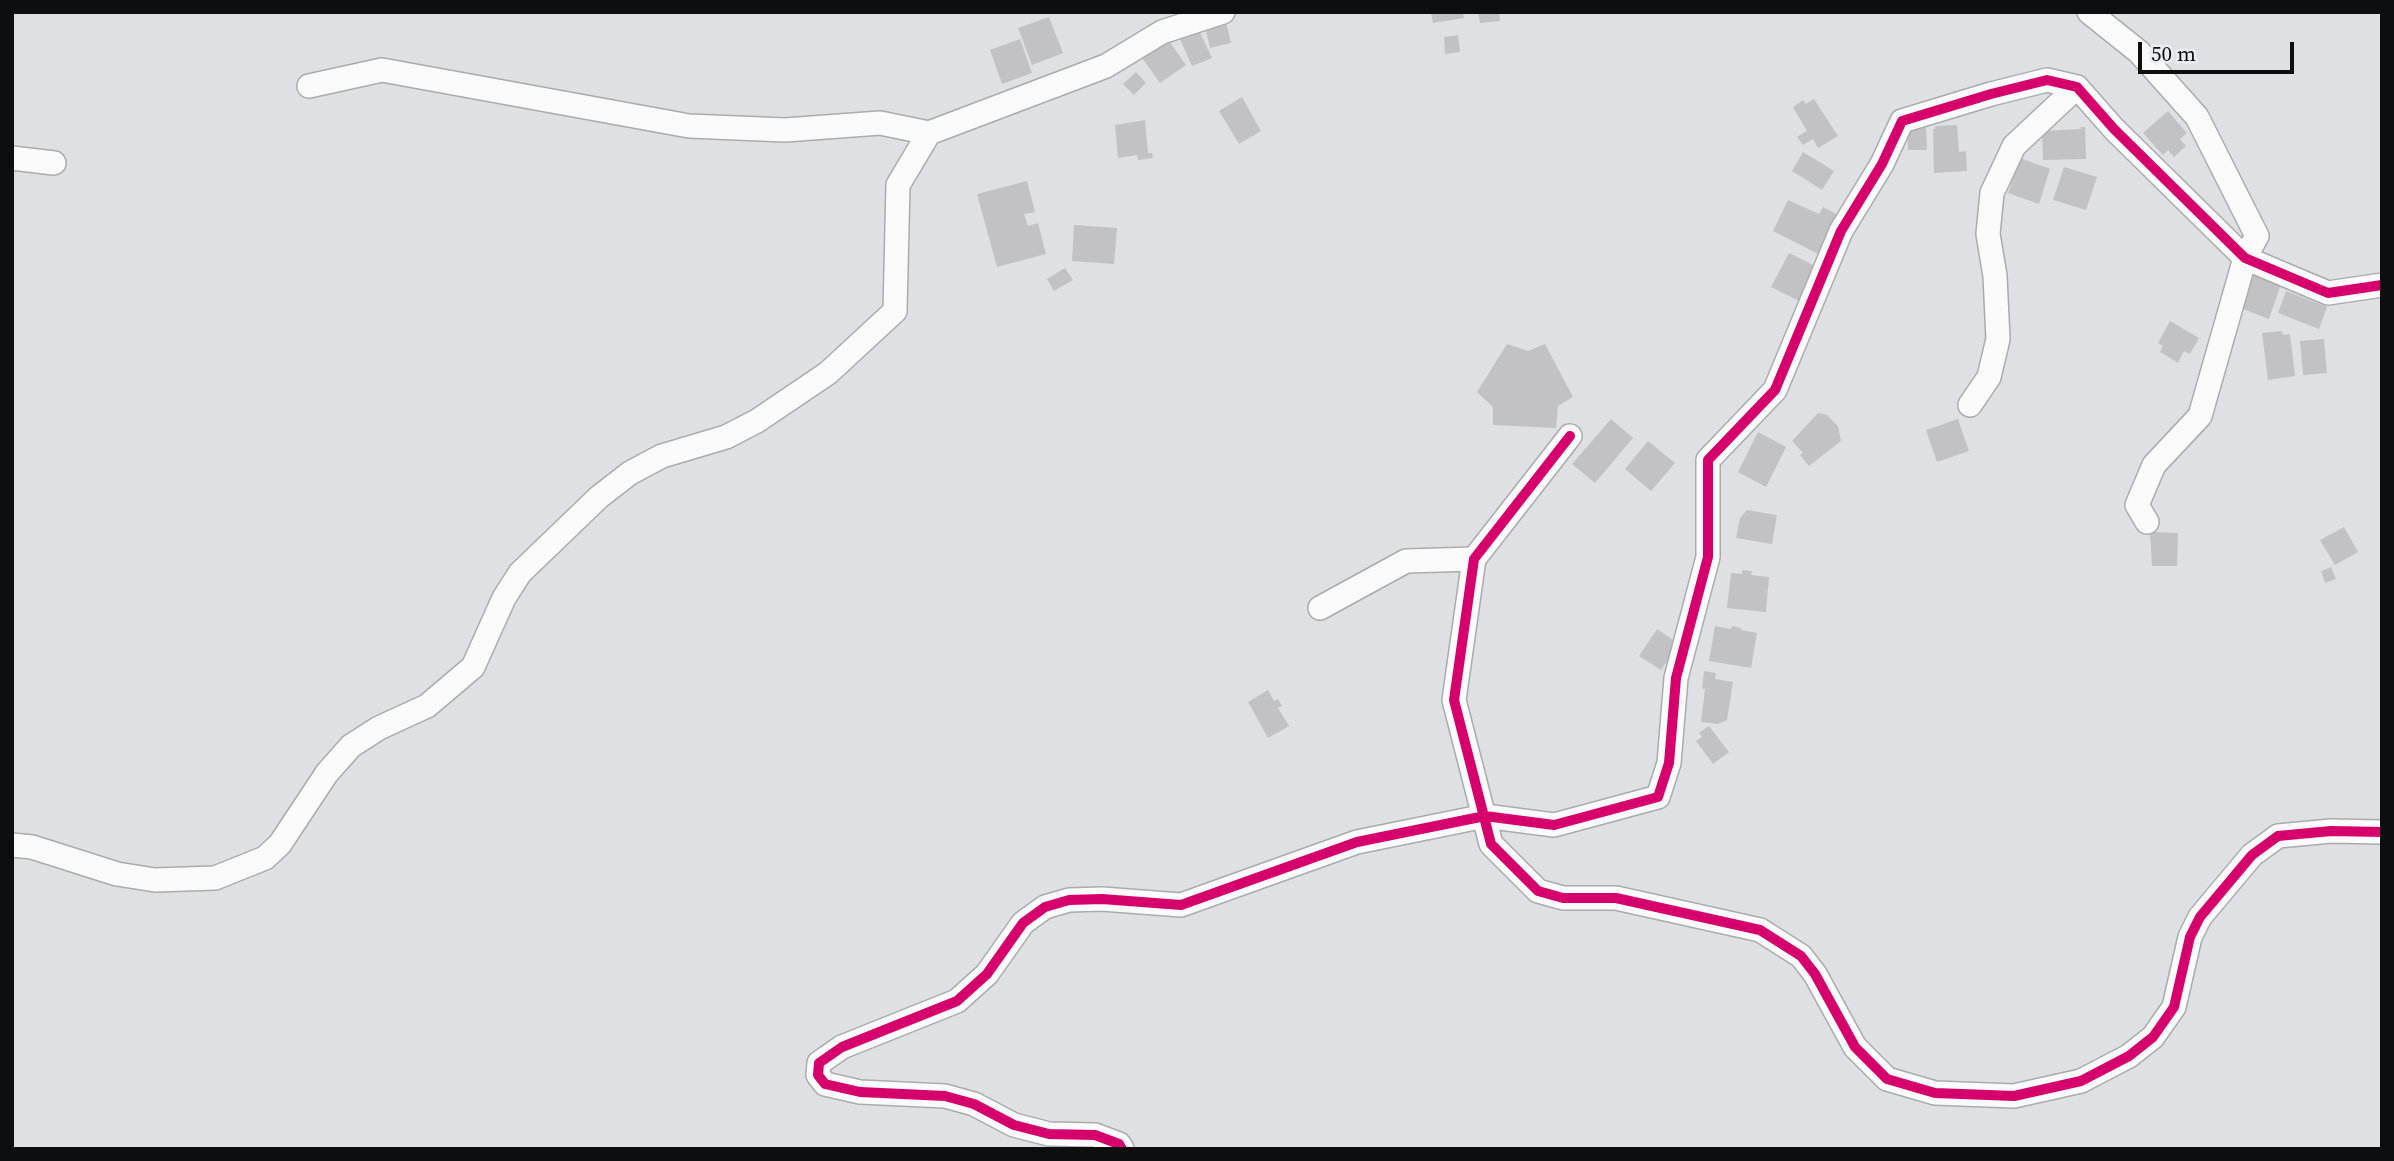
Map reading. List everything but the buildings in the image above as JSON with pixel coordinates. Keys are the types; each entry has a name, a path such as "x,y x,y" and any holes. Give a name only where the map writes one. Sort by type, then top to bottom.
{"street":[{"path":"309,86 382,70 689,126 785,130 880,123 929,133 1106,66 1162,32 1223,12"},
{"path":"2089,12 2139,52 2197,117 2257,236 2245,258 2200,416 2154,466 2137,505 2147,522"},
{"path":"1122,1149 1119,1144 1095,1135 1049,1134 1014,1125 974,1104 945,1096 859,1093 825,1084 818,1075 819,1063 842,1047 957,1001 987,974 1023,923 1045,906 1069,900 1102,899 1181,905 1357,842 1485,816 1554,825 1658,797 1670,763 1676,678 1708,557 1708,460 1775,390 1841,231 1882,164 1902,121 2047,80 2077,87 2114,129 2245,258 2328,293 2382,285"},
{"path":"1970,405 1989,377 1998,339 1988,234 1992,193 2014,146 2077,87"},
{"path":"12,845 32,847 117,874 155,880 215,877 265,858 280,844 327,773 351,746 379,728 427,706 473,667 504,598 520,573 599,498 630,472 662,456 726,437 757,421 828,373 895,311 898,185 929,133"},
{"path":"12,158 54,163"},
{"path":"1570,436 1474,559 1454,700 1491,844 1538,891 1563,898 1616,898 1760,930 1801,956 1815,974 1855,1047 1887,1079 1935,1093 2014,1096 2081,1082 2129,1056 2153,1037 2174,1007 2190,937 2200,917 2252,855 2278,836 2331,831 2382,832"},
{"path":"1320,608 1406,561 1474,559"}],"cycle path":[{"path":"1122,1149 1119,1144 1095,1135 1049,1134 1014,1125 974,1104 945,1096 860,1092 825,1084 818,1075 819,1063 842,1047 957,1001 987,974 1023,923 1045,907 1069,900 1102,899 1181,905 1357,842 1485,816 1554,825 1658,797 1669,763 1676,678 1708,557 1708,460 1775,390 1841,231 1882,164 1902,121 2047,80 2077,87 2114,129 2245,258 2328,293 2382,285"},
{"path":"1570,436 1474,559 1454,700 1491,844 1538,891 1563,898 1616,898 1760,930 1801,956 1815,974 1855,1047 1887,1079 1935,1093 2014,1096 2081,1081 2129,1056 2153,1037 2174,1007 2190,937 2200,917 2252,855 2278,836 2331,831 2382,832"}]}
